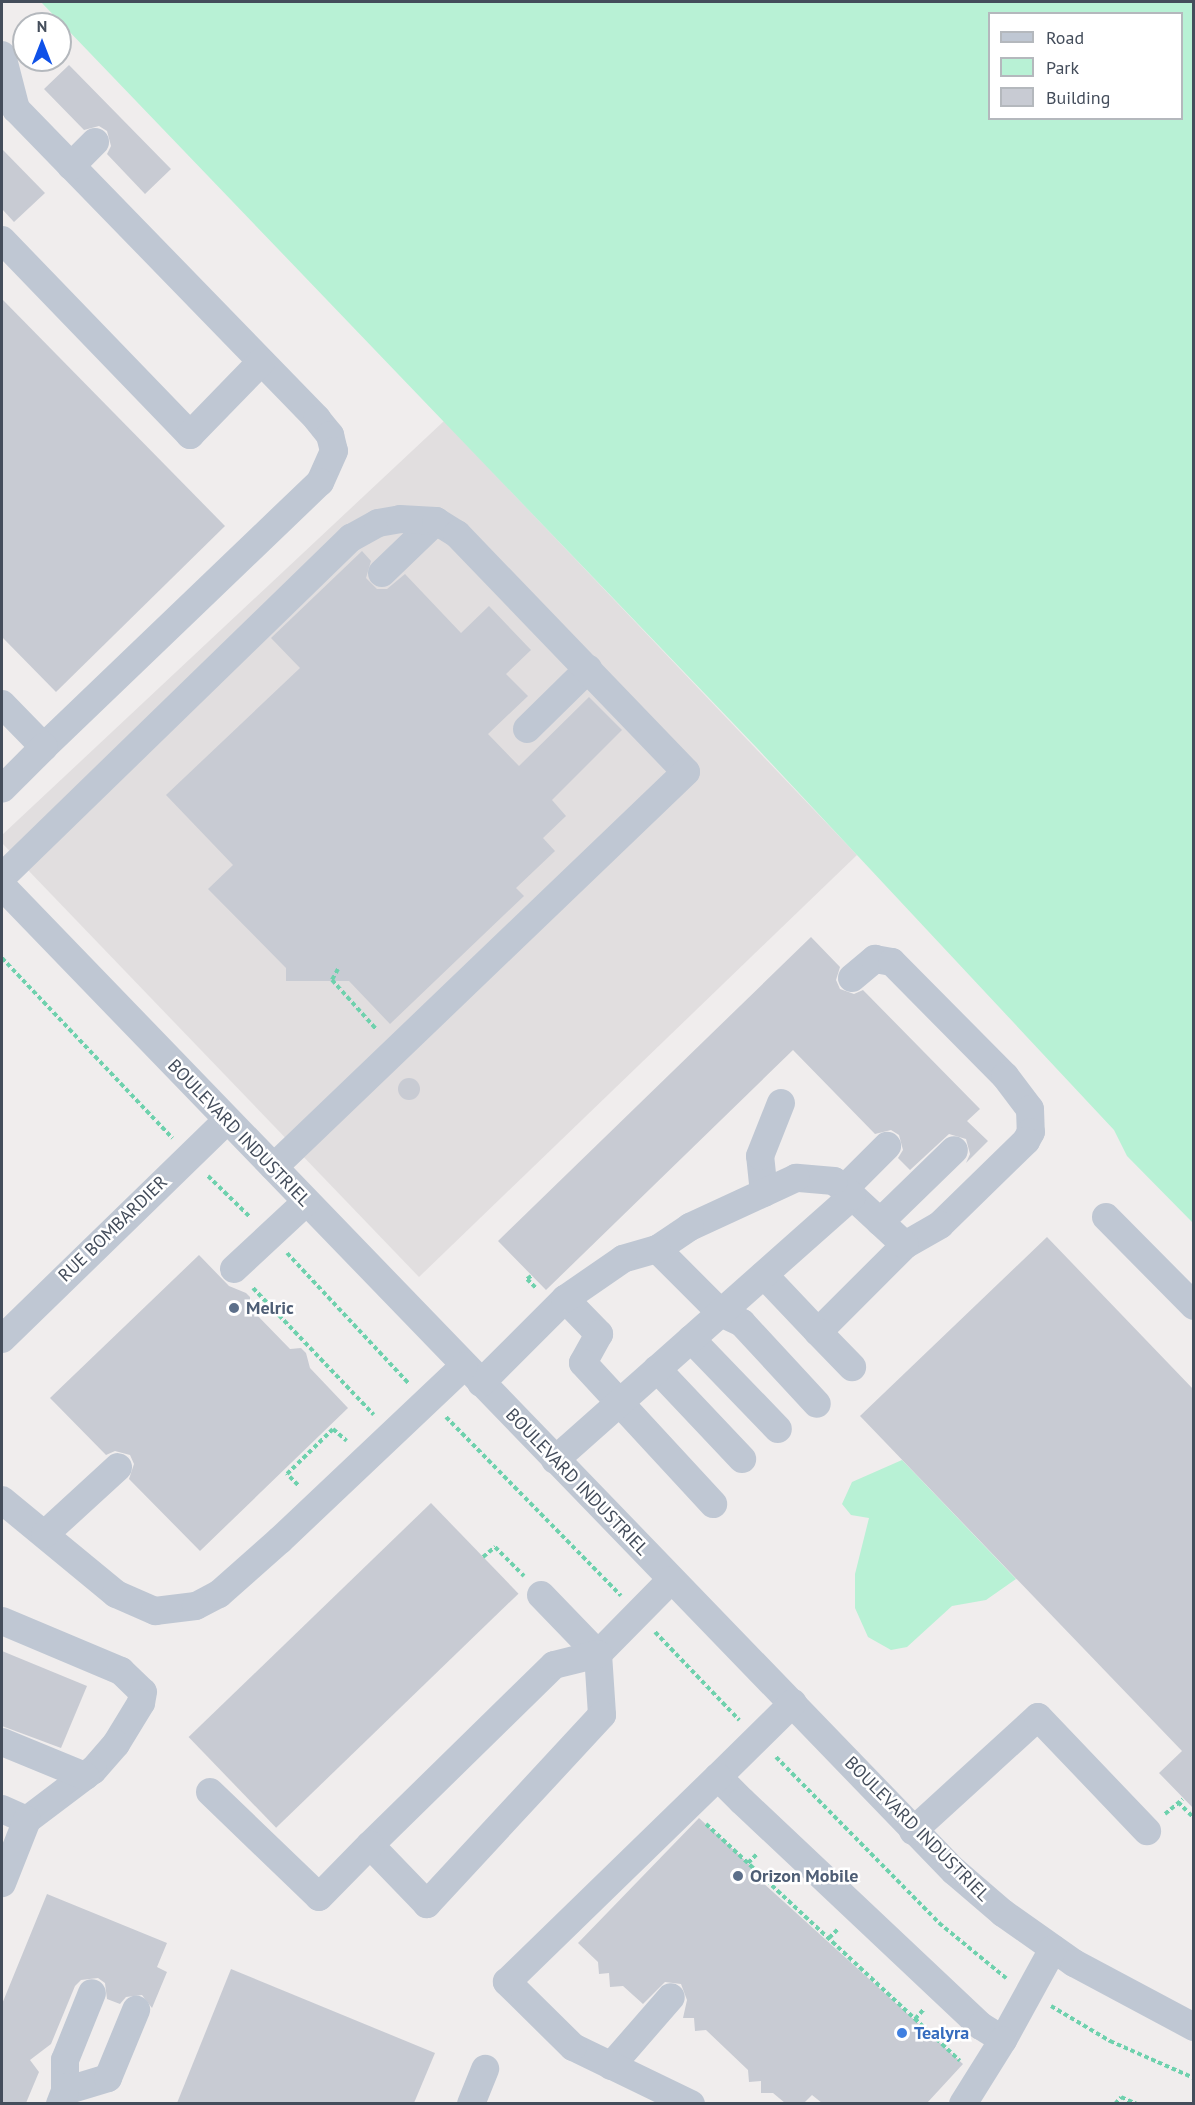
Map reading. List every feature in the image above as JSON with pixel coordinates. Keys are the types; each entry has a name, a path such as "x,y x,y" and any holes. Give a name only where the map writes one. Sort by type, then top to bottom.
{"street":[{"path":"2,55 16,109 330,435 334,451 330,468 312,490 2,789"},
{"path":"71,166 95,142"},
{"path":"2,240 190,435 261,362"},
{"path":"382,573 436,521"},
{"path":"2,877 351,538 378,523 436,521 457,534 686,772 274,1167"},
{"path":"527,729 588,669"},
{"path":"2,704 44,747"},
{"name":"BOULEVARD INDUSTRIEL","path":"2,886 226,1121 274,1167 671,1580 793,1703 913,1831 978,1893 1053,1949 1124,1993 1194,2026"},
{"path":"818,1332 905,1245 940,1225 1026,1141 1031,1132 1030,1109 1005,1077 892,962 875,959 852,978"},
{"path":"764,1193 760,1156 781,1103"},
{"name":"RUE BOMBARDIER","path":"2,1339 226,1121"},
{"path":"555,1460 617,1402 764,1275 848,1193 887,1146"},
{"path":"880,1222 954,1150"},
{"path":"2,1500 116,1594 148,1609 196,1606 219,1594 473,1374 554,1297 623,1258 657,1249 690,1227 796,1178 834,1181 905,1245"},
{"path":"240,1281 306,1202"},
{"path":"1106,1217 1194,1306"},
{"path":"657,1249 721,1312 742,1323 817,1404"},
{"path":"764,1275 852,1366"},
{"path":"554,1297 599,1334 583,1363 712,1504"},
{"path":"691,1339 778,1429"},
{"path":"657,1369 742,1459"},
{"path":"45,1534 118,1467"},
{"path":"210,1792 318,1897 554,1665 598,1654 671,1580"},
{"path":"370,1845 427,1904 602,1715 598,1654 537,1590"},
{"path":"2,1621 121,1671 143,1692 141,1703 116,1744 85,1776 14,1815 2,1883"},
{"path":"691,2103 611,2066 562,2040 507,1982 793,1703"},
{"path":"913,1831 1038,1717 1155,1823"},
{"path":"2,1742 85,1776"},
{"path":"718,1777 973,2019 1003,2040"},
{"path":"963,2103 1003,2040 1053,1949"},
{"path":"92,1993 65,2060 63,2097 108,2078 136,2010"},
{"path":"611,2066 670,1997"},
{"path":"471,2103 485,2069"}],"path":[{"path":"2,958 170,1136"},
{"path":"338,969 332,980 396,1051"},
{"path":"208,1176 234,1204 254,1219"},
{"path":"287,1253 416,1391"},
{"path":"531,1275 527,1279 554,1297"},
{"path":"240,1281 252,1287 369,1410"},
{"path":"306,1353 311,1349"},
{"path":"444,1415 622,1598"},
{"path":"287,1474 309,1450 333,1430 342,1436"},
{"path":"483,1557 495,1547 537,1590"},
{"path":"652,1629 745,1725"},
{"path":"772,1754 939,1923 1011,1982"},
{"path":"1155,1823 1183,1798"},
{"path":"1178,1802 1194,1818"},
{"path":"697,1816 835,1948 963,2064"},
{"path":"1046,2003 1110,2041 1194,2078"},
{"path":"1115,2103 1121,2097 1137,2103"}],"shaded area":[{"path":"444,421 857,855 419,1277 2,843 2,835"}],"green space":[{"path":"41,2 1193,2 1193,1223 1127,1156 1114,1130 756,747 72,34 72,12 51,12"},
{"path":"902,1460 1016,1579 986,1600 952,1606 907,1647 891,1650 868,1637 855,1608 855,1574 869,1518 851,1515 842,1504 852,1482"}],"building":[{"path":"72,68 171,169 145,194 107,154 111,146 107,131 99,126 84,130 44,89 62,72 72,72"},
{"path":"2,149 45,193 14,222 2,209"},
{"path":"2,299 225,526 56,692 2,637"},
{"path":"362,551 371,561 366,578 377,589 387,589 405,574 461,633 489,606 531,650 506,674 528,696 488,734 519,766 589,697 622,730 552,800 566,816 543,838 555,851 516,888 524,896 390,1024 349,981 286,981 286,968 208,889 233,865 166,795 300,668 271,638"},
{"path":"811,937 840,967 836,980 840,989 854,994 863,990 980,1109 967,1121 988,1141 966,1163 970,1154 966,1139 949,1134 910,1170 898,1158 903,1150 899,1135 891,1130 875,1134 793,1050 546,1290 498,1241"},
{"path":"409,1078 417,1081 420,1089 417,1097 409,1100 401,1097 398,1089 401,1081"},
{"path":"1047,1237 1194,1390 1194,1809 1159,1773 1182,1751 860,1416"},
{"path":"199,1255 229,1286 250,1297 250,1308 290,1349 301,1348 306,1353 310,1368 348,1408 200,1551 129,1479 134,1464 130,1455 115,1451 106,1455 50,1398"},
{"path":"431,1503 519,1594 276,1828 189,1737"},
{"path":"2,1651 87,1686 61,1748 2,1726"},
{"path":"699,1818 765,1879 762,1882 963,2064 927,2103 822,2103 812,2095 804,2103 785,2103 773,2093 761,2093 761,2081 749,2082 748,2070 706,2030 695,2031 694,2018 683,2018 687,2000 681,1984 665,1982 643,2004 623,1986 610,1987 609,1973 599,1974 598,1962 578,1943"},
{"path":"47,1894 167,1943 157,1967 167,1972 152,2008 142,1995 126,1997 120,2004 107,1999 105,1983 98,1978 81,1980 75,1986 51,2044 30,2060 39,2072 26,2103 2,2103 2,2004"},
{"path":"231,1969 435,2053 414,2103 177,2103"}],"place":[{"name":"Melric","path":"234,1308"},
{"name":"Orizon Mobile","path":"738,1876"},
{"name":"Tealyra","path":"902,2033"}]}
